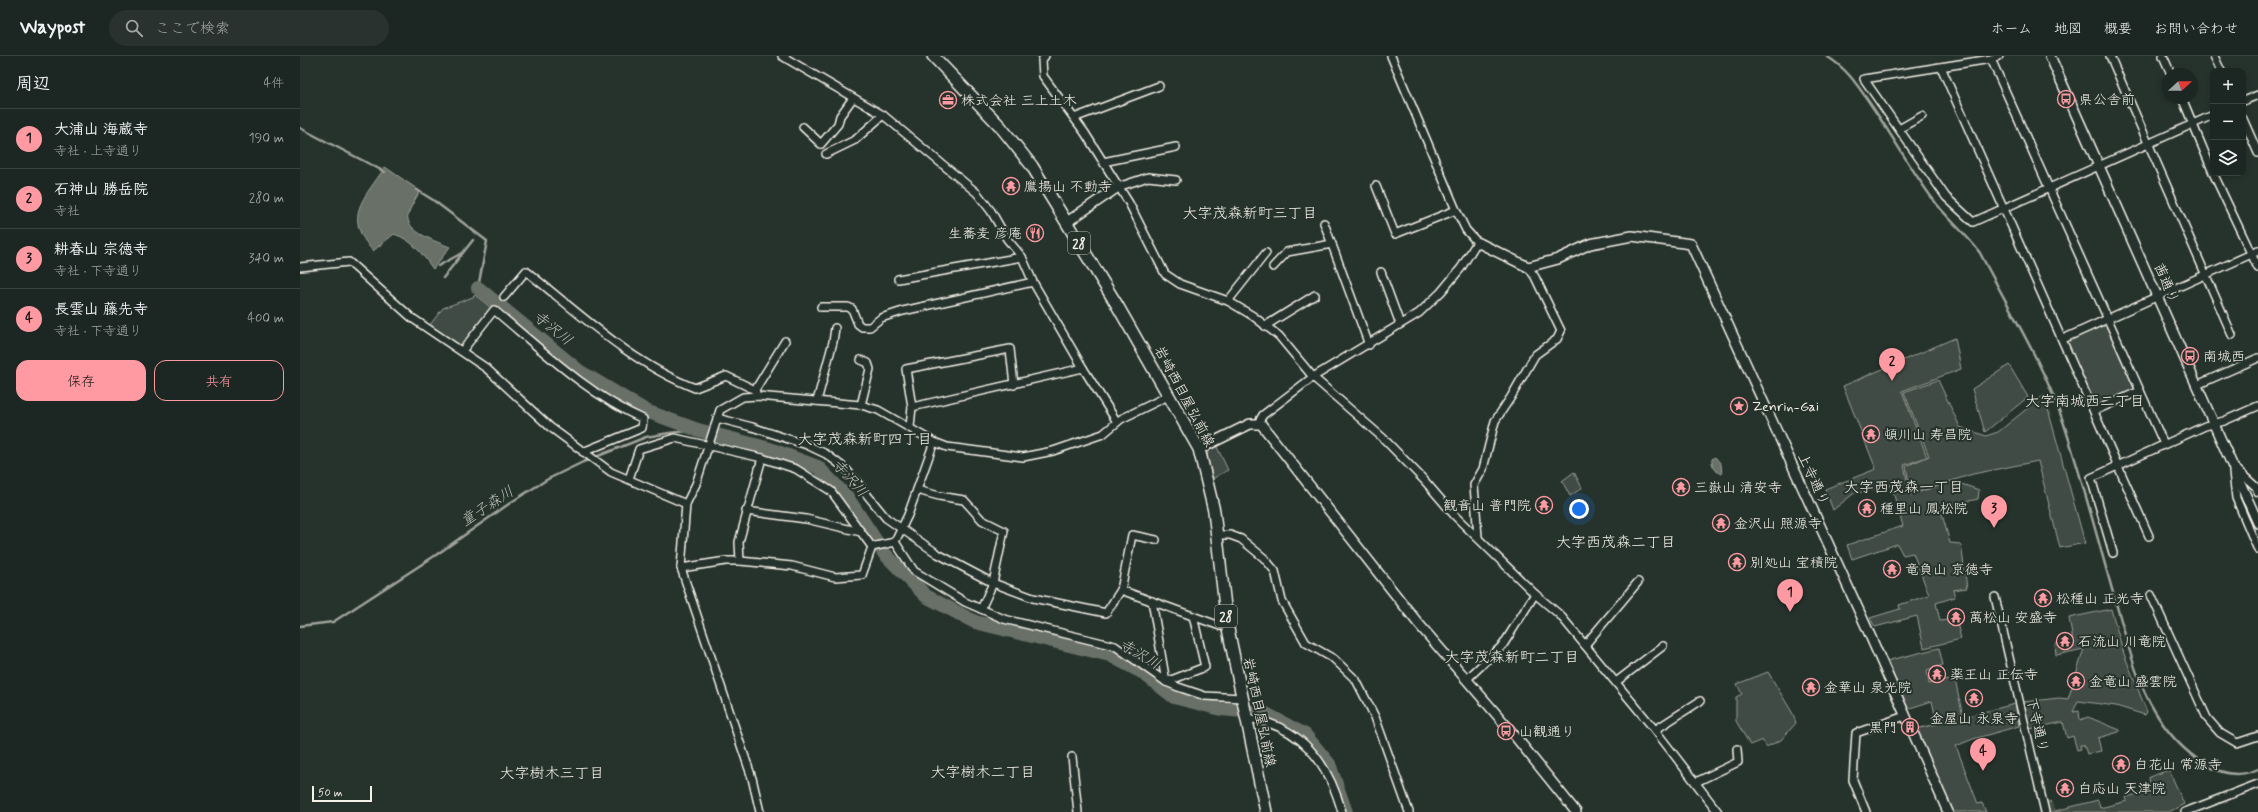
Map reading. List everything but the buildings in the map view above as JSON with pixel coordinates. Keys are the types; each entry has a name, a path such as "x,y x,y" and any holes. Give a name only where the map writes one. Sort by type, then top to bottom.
{"main road":[{"name":"岩崎西目屋弘前線","path":"933,56 1000,126 1032,166 1170,395 1199,449 1210,490 1218,535 1227,624 1266,812"}],"street":[{"path":"782,56 883,115 977,193 991,211 1007,238 1022,257 1033,282 1082,368 1117,422"},
{"path":"789,61 795,56"},
{"path":"1045,56 1042,60 1043,76 1074,118 1132,209 1165,274 1180,284 1228,301 1252,316 1279,336 1313,378 1383,438 1424,480 1455,516 1535,594 1560,615 1655,730 1718,812"},
{"path":"1391,56 1456,210 1466,230 1477,242 1528,268 1535,277 1561,331 1557,339 1536,355 1512,397 1495,421 1483,468 1474,485 1478,537"},
{"path":"1999,56 1991,59 1864,79 1946,197 1972,222 2210,116"},
{"name":"茜通り","path":"2050,56 2258,523"},
{"path":"2110,56 2232,335"},
{"path":"2163,56 2168,68"},
{"path":"2214,56 2220,68"},
{"path":"1991,59 2164,444"},
{"path":"1941,67 2149,536"},
{"path":"1074,118 1159,86"},
{"path":"2246,100 2258,95"},
{"path":"803,127 821,144 838,124 840,116 853,98"},
{"path":"2185,104 2214,175 2258,268"},
{"path":"826,154 855,140 883,115"},
{"path":"1899,129 1922,116"},
{"path":"2246,126 2258,153"},
{"path":"1103,162 1176,147"},
{"path":"1067,222 1118,187 1148,177 1176,180"},
{"path":"1376,186 1395,234 1456,210"},
{"path":"1324,223 1369,345"},
{"name":"上寺通り","path":"1528,268 1558,259 1590,244 1625,237 1632,236 1691,244 1865,624 1948,812"},
{"path":"1258,423 1263,415 1313,378 1350,353 1369,345 1419,313 1441,292 1461,268 1477,242"},
{"path":"1273,267 1287,252 1332,244"},
{"path":"2062,339 2258,251"},
{"path":"1228,301 1266,253"},
{"path":"898,279 1022,257"},
{"path":"300,267 349,262 412,318 486,368 550,427 611,472 686,504"},
{"path":"504,297 526,271 634,355 669,378 695,388 726,376 756,393 860,405 878,410 934,442 947,447 1023,457 1053,452 1103,434 1117,422 1170,395"},
{"path":"1381,272 1400,324"},
{"path":"821,307 848,306 852,309 858,324 862,327 870,327 881,318 903,311 1033,282"},
{"path":"1265,326 1315,295"},
{"path":"462,351 494,310 577,379 624,411 643,419 642,428 585,453"},
{"path":"817,401 834,342 835,328"},
{"path":"760,812 752,778 681,568 686,504 696,484 720,410 732,402 756,393 785,341"},
{"path":"910,427 912,407 906,369 1010,349 1014,385"},
{"path":"2197,385 2258,358"},
{"path":"860,405 870,369 868,363 861,360"},
{"path":"912,407 1014,385 1082,368"},
{"path":"2094,411 2140,391"},
{"path":"2113,553 2090,478 2164,444 2214,424 2224,422 2258,406"},
{"path":"716,420 759,429 826,454 846,469 886,518 938,554 993,583 1033,598 1106,613 1121,590 1132,535 1156,540"},
{"path":"1199,449 1250,424 1258,423 1264,427 1297,467 1417,622 1467,679 1576,812"},
{"path":"629,479 639,449 675,438 709,443 796,469 831,491 874,547"},
{"path":"874,547 893,543 902,529 934,442"},
{"path":"740,561 739,542 746,511 762,458"},
{"path":"2233,466 2256,487 2258,492"},
{"path":"2233,466 2236,498 2258,550"},
{"path":"917,490 939,496 964,500 982,520 1004,531 993,583 981,609"},
{"path":"746,511 806,518 861,532"},
{"path":"1218,535 1230,535 1241,539 1264,558 1276,571 1282,601 1306,643 1334,659 1356,680 1375,717 1409,812"},
{"path":"893,543 914,571 965,602 1004,619 1115,646 1166,682 1205,696 1242,700"},
{"path":"681,568 726,561 740,561 792,566 835,577 862,575 874,547"},
{"path":"1585,645 1638,582"},
{"path":"1121,590 1220,626 1227,624"},
{"path":"1467,679 1503,645 1535,594"},
{"path":"2152,595 2207,718 2220,733 2237,744 2258,736"},
{"name":"下寺通り","path":"1995,597 2045,812"},
{"path":"1152,601 1166,682"},
{"path":"1166,682 1205,667 1193,616"},
{"path":"1616,682 1662,646"},
{"path":"1655,730 1700,701"},
{"path":"1246,716 1271,723 1304,742 1320,761 1335,787 1342,812"},
{"path":"1866,812 1853,780 1856,733 1905,716"},
{"path":"1696,782 1738,762 1737,749"},
{"path":"1072,757 1078,812"},
{"path":"2185,812 2258,784"}],"shaded area":[{"path":"385,167 420,191 408,214 408,220 411,226 416,231 430,239 450,247 433,269 412,244 401,237 394,234 373,251 364,239 359,228 358,217 360,208 364,198"},
{"path":"475,295 491,308 462,345 457,346 429,326 443,308"},
{"path":"2102,326 2107,327 2134,388 2134,393 2099,407 2095,406 2067,343 2069,340"},
{"path":"1955,338 1961,369 1902,391 1927,457 1904,465 1910,495 1953,481 1979,490 1978,499 1940,507 1950,543 1961,544 1967,588 1953,590 1955,597 1936,603 1940,621 1956,619 1961,639 1924,648 1917,616 1875,627 1870,618 1900,609 1899,605 1929,595 1913,553 1903,555 1897,544 1852,559 1847,545 1903,526 1891,485 1853,494 1833,510 1825,489 1876,469 1843,386"},
{"path":"2009,365 2028,397 1985,432 1972,389"},
{"path":"1938,380 1960,427 1986,436 1998,432 2044,395 2085,543 2060,548 2038,461 1973,474 1911,494 1906,466 1929,456 1904,392"},
{"path":"1216,445 1228,470 1212,479 1206,459 1209,449"},
{"path":"1715,457 1721,464 1722,474 1713,466 1712,459"},
{"path":"1574,472 1582,488 1570,496 1562,481"},
{"path":"2111,609 2124,654 2147,712 2145,715 2116,706 2078,701 2073,712 2079,711 2080,720 2088,717 2120,730 2119,732 2098,738 2101,751 2087,754 2084,745 2080,745 2081,749 2077,750 2073,736 2067,738 2063,722 2030,729 2023,702 2059,698 2068,699 2084,649 2056,655 2055,644 2073,641 2069,618"},
{"path":"1939,648 1943,665 1927,670 1929,684 1955,679 1963,717 2015,704 2019,726 1973,739 1956,746 1978,804 1982,803 1986,812 1953,812 1916,729 1937,724 1932,701 1907,709 1886,661"},
{"path":"1768,672 1793,714 1796,723 1781,740 1766,747 1762,740 1750,745 1736,721 1736,697 1742,694 1737,684"},
{"path":"2169,770 2184,804 2169,812 2049,812 2047,803 2051,801 2055,811 2098,800 2100,808 2127,801 2126,797 2151,791 2149,777"}],"waterway":[{"path":"1826,56 1840,66 1857,84 1932,198 1980,253 2047,380 2064,424 2133,662 2142,686 2154,710 2172,736 2184,748 2212,768 2227,773 2243,774 2258,769"},
{"name":"寺沢川","path":"300,128 385,172"},
{"name":"寺沢川","path":"417,190 433,200 487,241 478,288"},
{"path":"443,278 473,240"},
{"path":"438,266 462,253"},
{"name":"寺沢川","path":"478,288 579,371 646,411 698,430 770,449 818,467 847,497 884,553 926,596 975,622 1110,655 1142,672 1174,697 1221,709 1264,713 1305,735 1329,764 1346,812"},
{"name":"童子森川","path":"300,626 333,622 436,555 513,501 548,479 583,462 646,437 698,430"}],"place":[{"name":"県公舎前","path":"2066,99"},
{"name":"株式会社 三上土木","path":"948,100"},
{"name":"鷹揚山 不動寺","path":"1011,186"},
{"name":"生蕎麦 彦庵","path":"1035,233"},
{"name":"南城西","path":"2190,356"},
{"name":"石神山 勝岳院","path":"1892,381"},
{"name":"Zenrin-Gai","path":"1739,406"},
{"name":"頓川山 寿昌院","path":"1871,434"},
{"name":"三嶽山 清安寺","path":"1681,487"},
{"name":"観音山 普門院","path":"1544,505"},
{"name":"種里山 鳳松院","path":"1867,508"},
{"name":"金沢山 照源寺","path":"1721,523"},
{"name":"耕春山 宗徳寺","path":"1994,528"},
{"name":"別処山 宝積院","path":"1737,562"},
{"name":"竜負山 京徳寺","path":"1892,569"},
{"name":"松種山 正光寺","path":"2043,598"},
{"name":"大浦山 海蔵寺","path":"1790,612"},
{"name":"萬松山 安盛寺","path":"1956,617"},
{"name":"石流山 川竜院","path":"2065,641"},
{"name":"薬王山 正伝寺","path":"1937,674"},
{"name":"金竜山 盛雲院","path":"2076,681"},
{"name":"金華山 泉光院","path":"1811,687"},
{"name":"金屋山 永泉寺","path":"1974,698"},
{"name":"黒門","path":"1910,727"},
{"name":"山観通り","path":"1506,731"},
{"name":"白花山 常源寺","path":"2121,764"},
{"name":"長雲山 藤先寺","path":"1983,771"},
{"name":"白応山 天津院","path":"2065,788"}],"district":[{"name":"大字茂森新町三丁目","path":"1250,213"},
{"name":"大字南城西二丁目","path":"2085,401"},
{"name":"大字茂森新町四丁目","path":"865,439"},
{"name":"大字西茂森一丁目","path":"1904,487"},
{"name":"大字西茂森二丁目","path":"1616,542"},
{"name":"大字茂森新町二丁目","path":"1512,657"},
{"name":"大字樹木二丁目","path":"983,772"},
{"name":"大字樹木三丁目","path":"552,773"}]}
